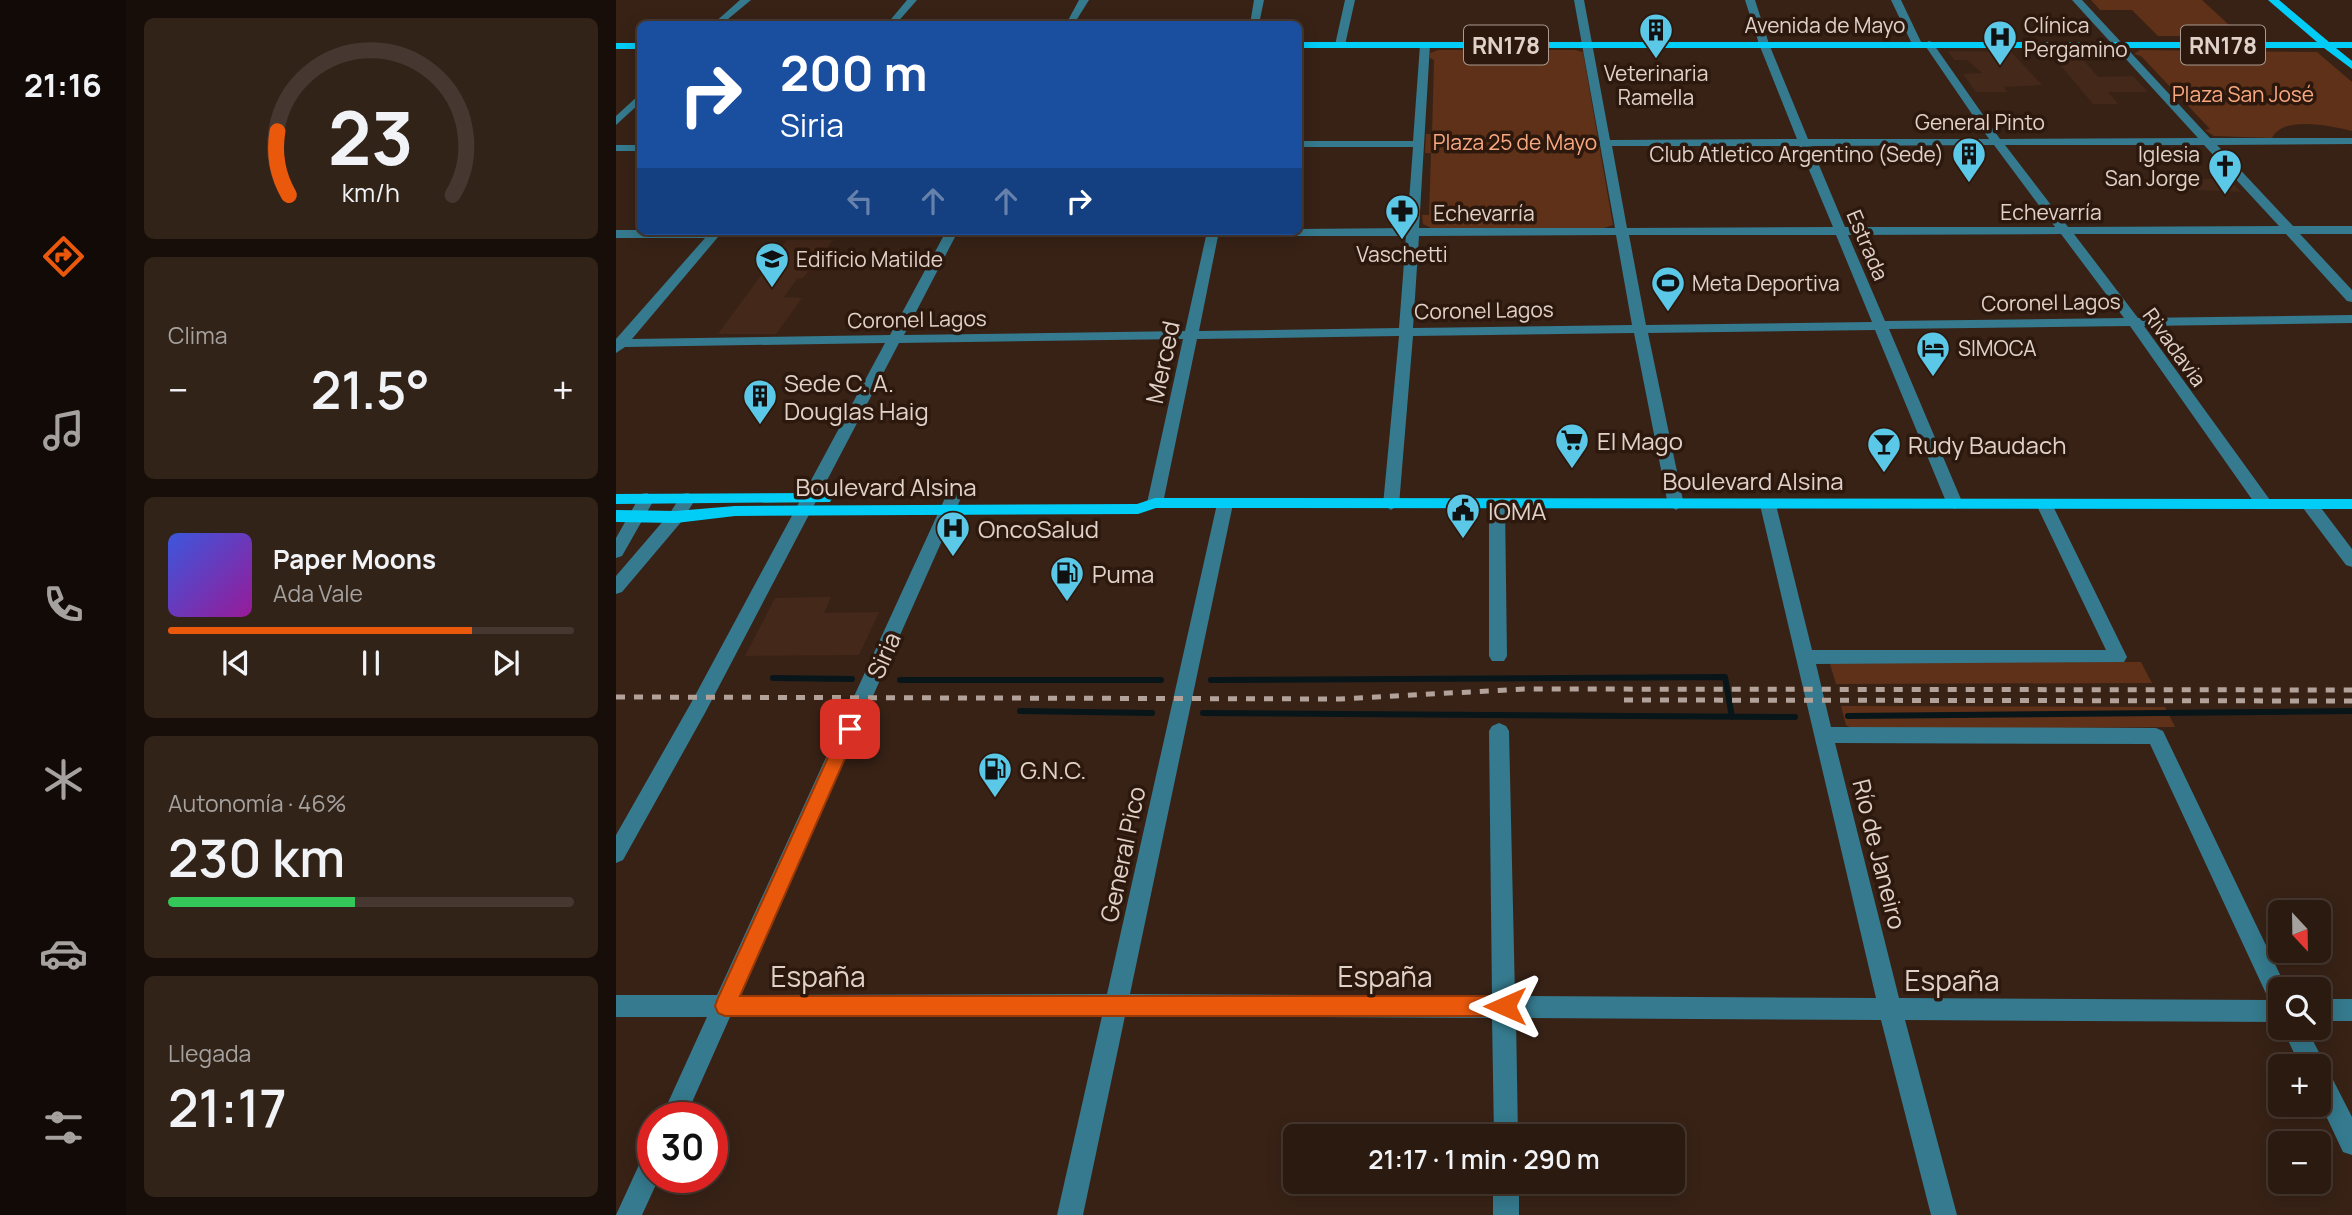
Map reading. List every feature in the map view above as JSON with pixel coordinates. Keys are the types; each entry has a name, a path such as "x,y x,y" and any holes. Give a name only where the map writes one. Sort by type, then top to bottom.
{"main road":[{"path":"2273,0 2352,66"},
{"name":"Avenida de Mayo","path":"1302,45 2352,45"},
{"path":"616,46 637,46"},
{"name":"Boulevard Alsina","path":"616,499 688,498 805,504 951,504 1138,509 1155,503 2352,504"},
{"name":"Boulevard Alsina","path":"616,516 676,517 805,504"}],"street":[{"path":"721,21 746,0"},
{"path":"894,21 912,0"},
{"path":"1072,21 1084,0"},
{"path":"1255,21 1259,0"},
{"path":"1340,45 1350,0"},
{"path":"1579,0 1640,329 1676,505"},
{"name":"Estrada","path":"1749,0 1803,141 1955,504"},
{"name":"Rivadavia","path":"1896,0 1923,44 2134,322 2264,504"},
{"path":"2077,0 2352,298"},
{"path":"1391,505 1406,332 1425,45"},
{"path":"616,122 637,100"},
{"name":"General Pinto","path":"1607,143 2352,141"},
{"path":"1302,144 1418,144"},
{"path":"616,148 637,148"},
{"name":"Echevarría","path":"1302,232 2352,230"},
{"name":"Echevarría","path":"616,234 637,234"},
{"path":"618,345 713,235"},
{"path":"616,854 698,708 950,235"},
{"name":"Merced","path":"1155,503 1211,235"},
{"name":"Coronel Lagos","path":"618,345 2352,319"},
{"path":"616,552 648,498"},
{"path":"616,588 676,517 688,498"},
{"name":"Siria","path":"680,1102 951,504"},
{"name":"General Pico","path":"1070,1215 1225,504"},
{"path":"1806,657 2118,657 2044,504"},
{"path":"2309,504 2352,561"},
{"path":"1497,505 1498,656"},
{"name":"Río de Janeiro","path":"1768,505 1890,1009 1944,1215"},
{"path":"1499,731 1506,1124"},
{"path":"1824,735 2156,736 2270,977"},
{"name":"España","path":"616,1006 1505,1006 2268,1011"},
{"path":"2331,1010 2352,1010"},
{"path":"2331,1100 2352,1143"},
{"path":"629,1215 639,1193"},
{"path":"1506,1194 1506,1215"}],"shaded area":[{"name":"Clínica Pergamino","path":"1948,51 2011,52 2042,85 2004,87 2007,92 1976,92 1963,74 1982,73 1967,60 1954,60"},
{"path":"2051,54 2078,54 2098,77 2133,76 2148,92 2108,92 2118,104 2093,104"},
{"path":"2171,179 2229,179 2241,192 2179,189"},
{"name":"Edificio Matilde","path":"787,240 833,240 784,297 802,298 776,334 718,334"},
{"path":"831,597 824,613 879,612 859,655 745,656 775,598"}],"green space":[{"path":"2091,0 2202,0 2241,36 2158,36 2132,10 2100,10"},
{"name":"Plaza 25 de Mayo","path":"1438,50 1583,52 1613,225 1604,228 1431,228 1423,224 1422,215 1429,215 1431,153 1425,153 1426,134 1432,134 1434,60 1430,58 1430,53"},
{"name":"Plaza San José","path":"2140,50 2317,52 2352,82 2352,131 2297,124 2286,126 2272,138 2214,136 2205,130 2210,129 2141,56 2134,54"},
{"path":"1829,661 2141,662 2152,683 1836,684"},
{"path":"1841,706 2165,707 2175,727 1854,730 1846,725"}],"waterway":[{"path":"1211,680 1725,677 1732,717"},
{"path":"773,678 852,679"},
{"path":"900,680 1161,680"},
{"path":"1020,711 1152,713"},
{"path":"1848,716 2352,711"},
{"path":"1203,713 1732,717"},
{"path":"1732,717 1795,717"}],"railway":[{"path":"616,697 1340,699 1524,689 2352,690"},
{"path":"1624,700 2352,701"}],"place":[{"name":"Veterinaria Ramella","path":"1656,60"},
{"name":"Clínica Pergamino","path":"2000,67"},
{"name":"Club Atletico Argentino (Sede)","path":"1969,184"},
{"name":"Iglesia San Jorge","path":"2225,196"},
{"name":"Vaschetti","path":"1402,241"},
{"name":"Edificio Matilde","path":"772,289"},
{"name":"Meta Deportiva","path":"1668,313"},
{"name":"SIMOCA","path":"1933,378"},
{"name":"Sede C. A. Douglas Haig","path":"760,426"},
{"name":"El Mago","path":"1572,470"},
{"name":"Rudy Baudach","path":"1884,474"},
{"name":"IOMA","path":"1463,540"},
{"name":"OncoSalud","path":"953,558"},
{"name":"Puma","path":"1067,603"},
{"name":"G.N.C.","path":"995,799"}],"route":[{"path":"850,729 725,1006 1505,1006"}]}
